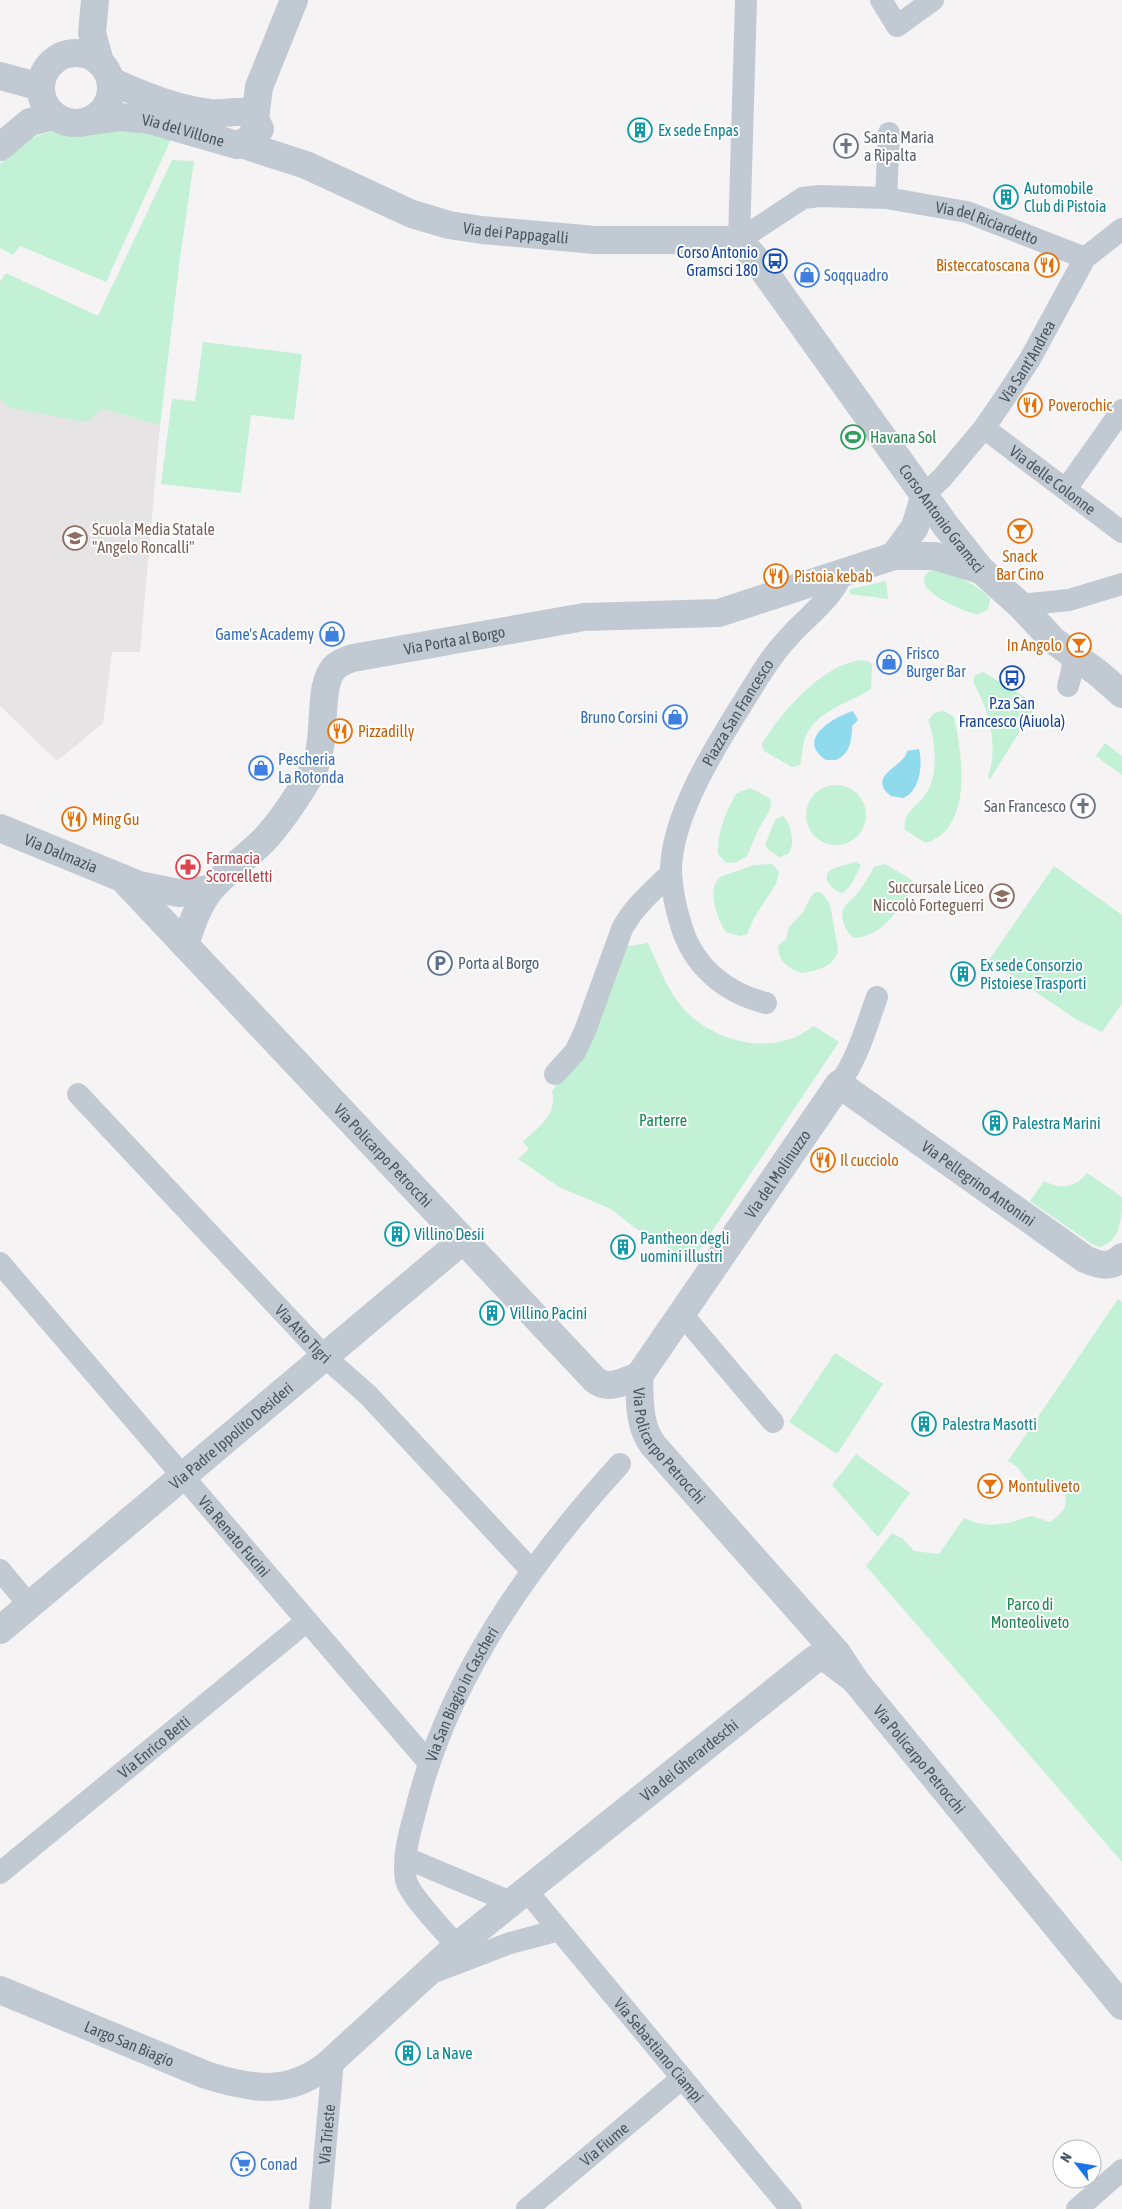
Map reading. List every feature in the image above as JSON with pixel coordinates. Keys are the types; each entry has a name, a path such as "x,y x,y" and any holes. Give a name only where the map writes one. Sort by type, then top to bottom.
{"street":[{"path":"94,0 92,33 105,72 111,93 107,106 90,121 75,124 54,116 46,106 42,97 42,79 48,68 60,57 79,53 88,55 105,72"},
{"path":"292,0 259,87 242,116 266,138 306,165"},
{"path":"739,240 746,0"},
{"path":"881,0 897,26 933,0"},
{"name":"Via del Villone","path":"90,121 120,117 150,120 208,135 227,143 241,144 252,137 255,128 242,116 211,113 157,100 105,72"},
{"path":"0,76 41,87"},
{"path":"0,147 30,122 54,116"},
{"path":"886,198 889,133"},
{"path":"241,144 306,165"},
{"name":"Via dei Pappagalli","path":"306,165 412,214 458,226 595,240 739,240"},
{"name":"Via del Riciardetto","path":"739,240 803,198 820,196 886,198 967,212 1085,258"},
{"name":"Via Sant'Andrea","path":"925,494 942,478 984,428 1030,359 1085,258 1122,229"},
{"name":"Corso Antonio Gramsci","path":"739,240 754,257 946,526 981,570 1020,605 1054,641 1098,673 1122,694"},
{"path":"1066,489 1122,410"},
{"name":"Via delle Colonne","path":"984,428 1122,532"},
{"path":"894,556 915,527 925,494"},
{"name":"Via Porta al Borgo","path":"184,946 194,917 210,889 273,830 314,769 322,745 326,687 331,673 341,663 353,658 584,617 719,613 894,556 935,556 981,570"},
{"name":"Piazza San Francesco","path":"766,1003 746,997 723,984 696,959 686,942 679,919 671,873 675,845 684,816 715,747 777,651 791,634 832,594 843,573"},
{"path":"1020,605 1069,600 1122,584"},
{"path":"1068,686 1072,672 1073,656"},
{"name":"Via Dalmazia","path":"0,828 122,878 166,891 193,892 210,889"},
{"path":"555,1074 575,1052 582,1038 628,917 671,873"},
{"name":"Via Dalmazia","path":"122,878 184,946"},
{"name":"Via Policarpo Petrocchi","path":"184,946 462,1241 599,1383 610,1386 638,1376 641,1416 646,1436 837,1653 854,1679 1122,2006"},
{"path":"844,1078 862,1043 877,997"},
{"name":"Via Pellegrino Antonini","path":"844,1078 1085,1259 1106,1265 1117,1262 1122,1257"},
{"name":"Via del Molinuzzo","path":"638,1376 844,1078"},
{"name":"Via Atto Tigri","path":"78,1094 325,1357 368,1395 532,1570"},
{"name":"Via Padre Ippolito Desideri","path":"0,1630 462,1241"},
{"name":"Via Renato Fucini","path":"0,1263 429,1763"},
{"path":"681,1313 773,1422"},
{"name":"Via San Biagio in Cascheri","path":"457,1946 408,1886 406,1879 406,1858 414,1817 429,1763 446,1720 483,1646 532,1570 575,1513 620,1464"},
{"path":"0,1570 30,1605"},
{"name":"Via Enrico Betti","path":"0,1873 307,1621"},
{"path":"808,1621 821,1644 815,1659 826,1658 854,1679"},
{"name":"Via dei Gherardeschi","path":"519,1896 815,1659"},
{"path":"406,1858 519,1896"},
{"path":"333,2060 457,1946 519,1896"},
{"name":"Via Sebastiano Ciampi","path":"519,1896 559,1930 791,2209"},
{"path":"425,1976 491,1950 559,1930"},
{"name":"Largo San Biagio","path":"0,1990 206,2075 240,2085 262,2088 287,2085 318,2072 333,2060"},
{"name":"Via Trieste","path":"320,2209 333,2060"},
{"name":"Via Fiume","path":"527,2209 682,2079"},
{"path":"1077,2209 1122,2170"}],"shaded area":[{"name":"Scuola Media Statale \"Angelo Roncalli\"","path":"0,400 10,408 102,409 160,425 140,652 112,652 103,723 57,761 0,706"}],"green space":[{"path":"89,115 173,135 106,282 20,246 13,255 0,248 0,164 22,144 39,135 56,130"},
{"path":"172,160 194,161 160,425 102,409 86,422 10,408 0,400 0,282 6,273 98,316"},
{"path":"203,342 302,354 294,420 251,415 241,493 161,484 172,399 195,401"},
{"path":"934,569 956,576 980,589 990,599 988,609 978,614 971,613 938,598 924,583 925,576"},
{"path":"886,581 888,599 850,594 850,589"},
{"path":"861,660 872,664 871,689 832,709 815,722 804,741 800,765 792,767 764,751 762,744 770,731 804,692 832,671 846,664"},
{"path":"983,672 1030,700 1035,707 990,779 988,777 993,753 991,728 984,704 973,682 975,675"},
{"path":"944,711 954,717 960,750 961,788 958,806 952,822 941,835 926,843 905,830 905,824 910,811 925,795 934,769 933,738 928,720 934,713"},
{"path":"1105,743 1122,756 1122,775 1096,756"},
{"path":"836,785 852,790 857,794 861,799 866,815 861,831 857,836 852,840 836,845 820,840 815,836 811,831 806,815 811,799 815,794 820,790"},
{"path":"750,788 769,798 771,803 770,810 758,830 747,856 737,862 726,863 718,854 723,822 736,794"},
{"path":"783,816 790,829 792,845 788,854 780,857 768,850 765,845 775,820"},
{"path":"855,862 861,865 851,885 843,893 839,892 828,882 827,874 835,868"},
{"path":"772,864 779,872 776,884 754,918 747,934 739,936 726,932 719,920 714,904 713,896 716,882 720,877 754,865"},
{"path":"885,864 912,880 913,885 897,911 882,927 864,936 854,938 844,924 843,910 861,888 874,867"},
{"path":"1054,866 1122,915 1122,1004 1102,1032 1077,1020 989,960"},
{"path":"814,893 822,893 830,904 838,950 836,956 829,964 813,971 801,973 792,969 782,960 778,946 786,939 789,927 803,912 810,898"},
{"name":"Parterre","path":"648,943 676,1000 692,1017 716,1033 744,1042 773,1043 794,1038 814,1026 839,1042 692,1261 635,1228 611,1209 559,1187 518,1159 529,1149 523,1142 540,1126 549,1114 552,1107 552,1091 576,1061 622,947"},
{"path":"1087,1173 1122,1197 1122,1212 1117,1233 1107,1244 1100,1247 1092,1244 1030,1201 1044,1181 1056,1186 1067,1186 1078,1182"},
{"name":"Parco di Monteoliveto","path":"1118,1299 1122,1302 1122,1862 866,1566 892,1533 903,1539 914,1551 939,1554 964,1518 977,1523 991,1525 1008,1523 1031,1516 1050,1522 1060,1514 1066,1502 1062,1485 1047,1479 1032,1486 1016,1466 1008,1461"},
{"path":"835,1353 883,1384 837,1454 789,1422"},
{"path":"856,1454 910,1493 878,1537 832,1485"}],"water":[{"path":"853,711 858,720 852,726 851,741 847,750 836,760 826,760 817,752 814,744 816,737 821,730 836,718"},
{"path":"919,749 921,762 917,784 909,795 903,798 891,796 884,789 882,782 884,777 905,757 907,751"}],"place":[{"name":"Ex sede Enpas","path":"640,130"},
{"name":"Santa Maria a Ripalta","path":"846,146"},
{"name":"Automobile Club di Pistoia","path":"1006,197"},
{"name":"Corso Antonio Gramsci 180","path":"775,261"},
{"name":"Bisteccatoscana","path":"1047,265"},
{"name":"Soqquadro","path":"807,275"},
{"name":"Poverochic","path":"1030,405"},
{"name":"Havana Sol","path":"853,437"},
{"name":"Snack Bar Cino","path":"1020,531"},
{"name":"Scuola Media Statale \"Angelo Roncalli\"","path":"75,538"},
{"name":"Pistoia kebab","path":"776,576"},
{"name":"Game's Academy","path":"332,634"},
{"name":"In Angolo","path":"1079,645"},
{"name":"Frisco Burger Bar","path":"889,662"},
{"name":"P.za San Francesco (Aiuola)","path":"1012,678"},
{"name":"Bruno Corsini","path":"675,717"},
{"name":"Pizzadilly","path":"340,731"},
{"name":"Pescheria La Rotonda","path":"261,768"},
{"name":"San Francesco","path":"1083,806"},
{"name":"Ming Gu","path":"74,819"},
{"name":"Farmacia Scorcelletti","path":"188,867"},
{"name":"Succursale Liceo Niccolò Forteguerri","path":"1002,896"},
{"name":"Porta al Borgo","path":"440,963"},
{"name":"Ex sede Consorzio Pistoiese Trasporti","path":"963,974"},
{"name":"Palestra Marini","path":"995,1123"},
{"name":"Il cucciolo","path":"823,1160"},
{"name":"Villino Desii","path":"397,1234"},
{"name":"Pantheon degli uomini illustri","path":"623,1247"},
{"name":"Villino Pacini","path":"492,1313"},
{"name":"Palestra Masotti","path":"924,1424"},
{"name":"Montuliveto","path":"990,1486"},
{"name":"La Nave","path":"408,2053"},
{"name":"Conad","path":"243,2164"}]}
